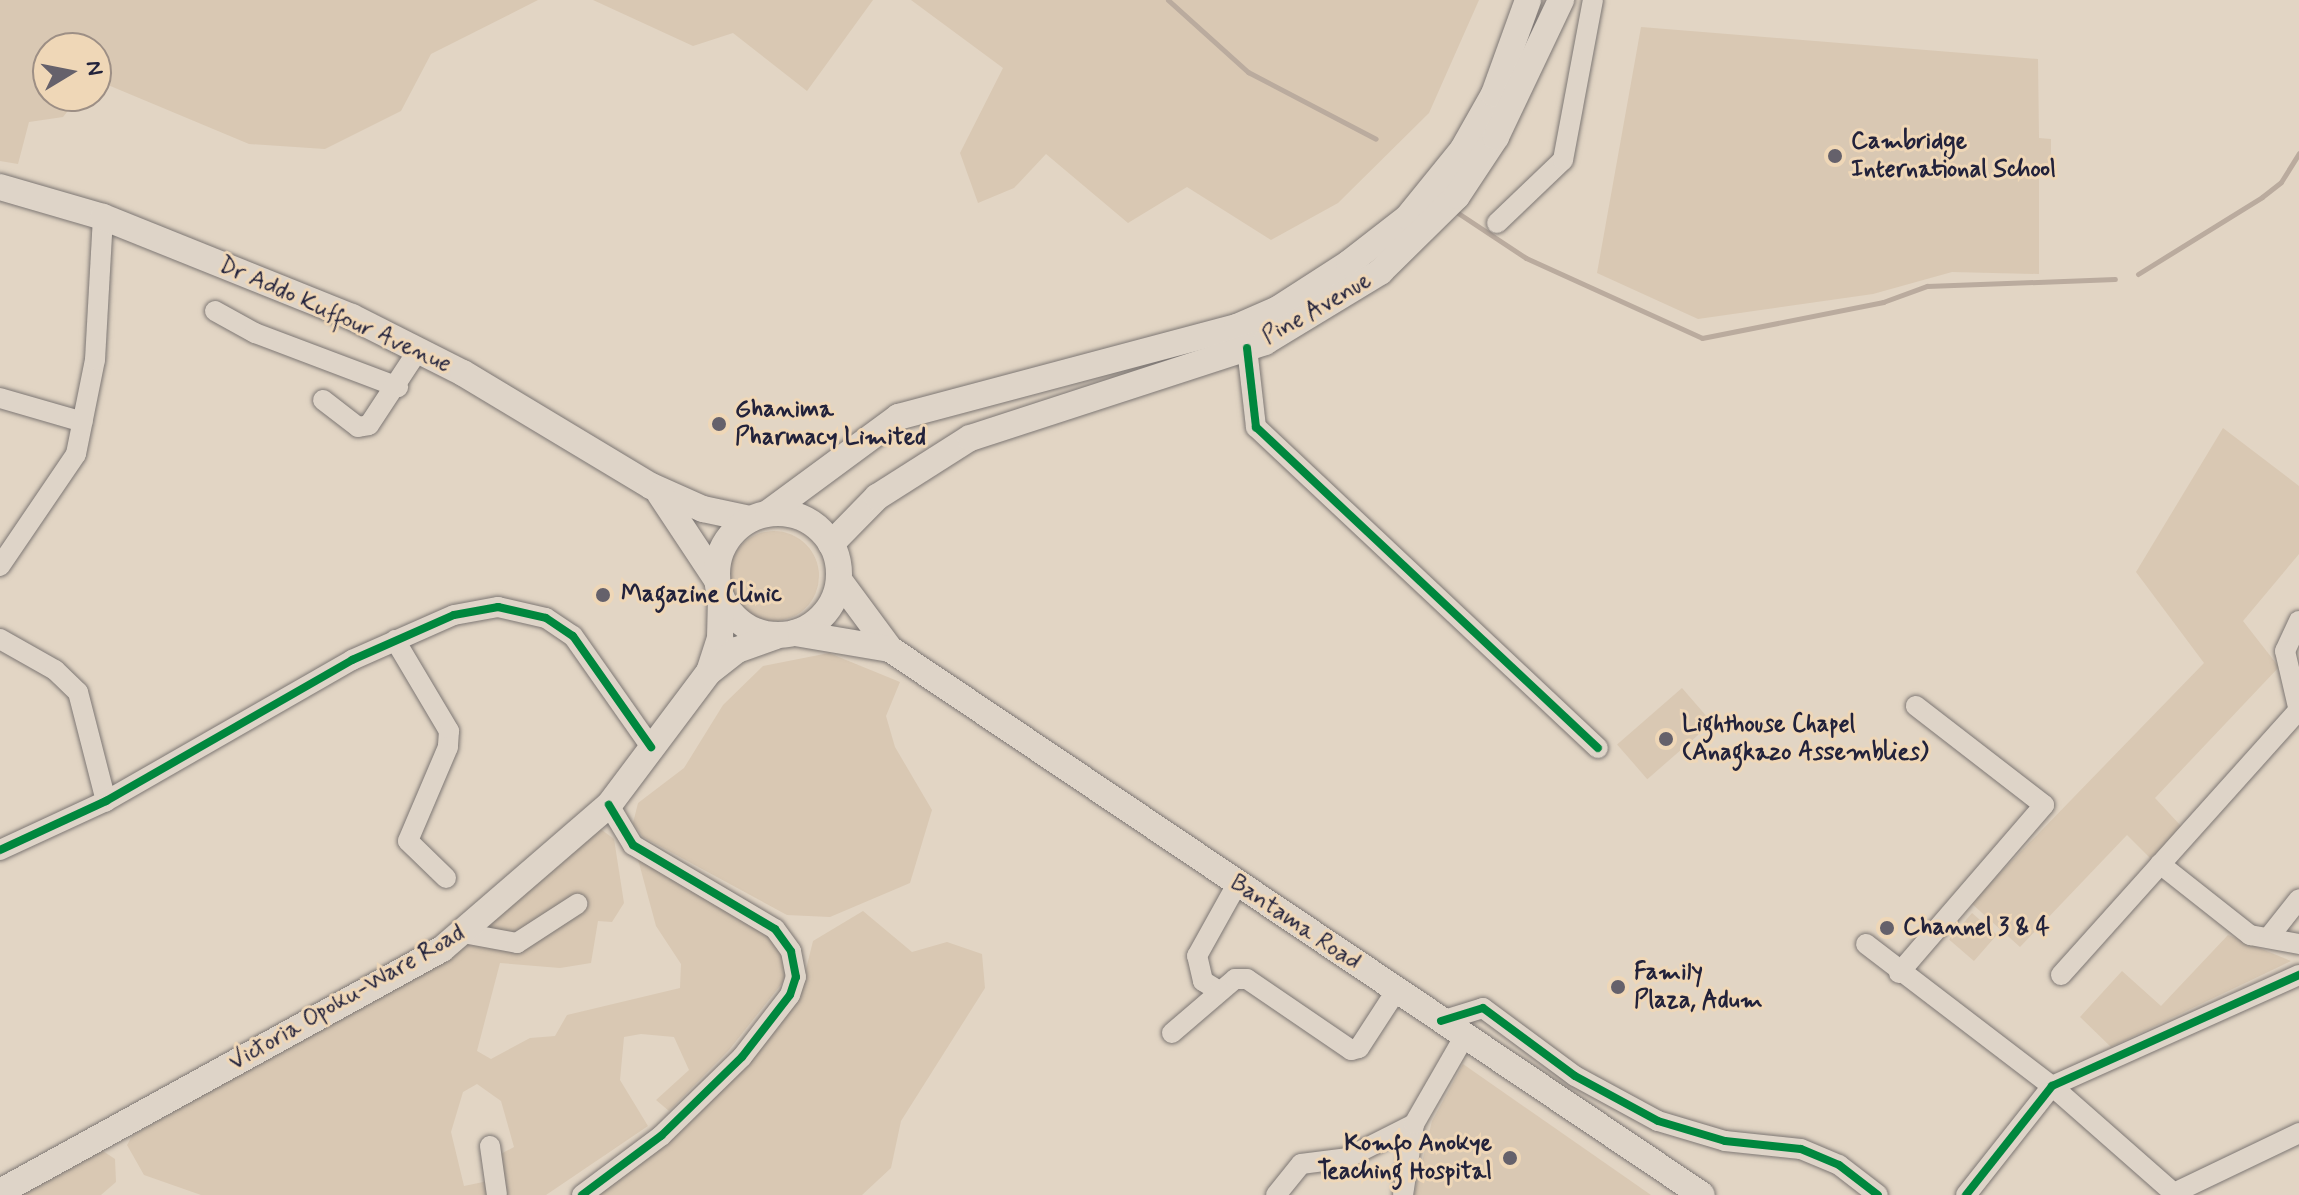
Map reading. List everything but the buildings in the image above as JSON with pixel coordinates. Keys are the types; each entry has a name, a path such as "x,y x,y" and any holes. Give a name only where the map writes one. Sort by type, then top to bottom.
{"main road":[{"path":"709,672 720,638 722,549 759,516 898,417 1237,327 1278,309 1349,263 1408,217 1463,149 1498,85 1528,0"},
{"name":"Pine Avenue","path":"831,544 877,497 970,438 1247,348 1343,297 1413,245 1457,196 1496,137 1561,0"},
{"name":"Dr Addo Kuffour Avenue","path":"0,187 103,217 419,349 651,486"},
{"path":"651,486 703,509 809,521 831,544 839,580 890,649"},
{"path":"651,486 684,523 719,588 747,628 890,649"},
{"path":"709,672 737,650 821,618 839,580"},
{"name":"Bantama Road","path":"890,649 1702,1195"},
{"name":"Victoria Opoku-Ware Road","path":"0,1192 463,933 609,805 709,672"}],"street":[{"path":"1497,223 1563,160 1593,0"},
{"path":"0,566 76,454 95,360 103,217"},
{"path":"215,311 255,333 398,387"},
{"path":"1247,348 1256,427 1598,748"},
{"path":"323,400 358,427 369,425 398,387 419,349"},
{"path":"0,398 83,422"},
{"path":"0,850 106,801 395,640 454,615 498,607 546,618 573,636 651,747"},
{"path":"2061,975 2299,711 2285,651 2299,621"},
{"path":"0,639 55,670 78,692 106,801"},
{"path":"395,640 449,731 448,747 408,841 446,878"},
{"path":"1899,973 2044,805 1916,706"},
{"path":"582,1195 661,1136 742,1057 790,995 796,977 791,951 775,929 633,845 609,805"},
{"path":"2160,864 2250,935 2299,944"},
{"path":"1219,991 1203,981 1197,956 1237,884"},
{"path":"2269,937 2299,899"},
{"path":"463,933 517,943 577,904"},
{"path":"1866,944 1899,973 2052,1086 2175,1194 2299,1133"},
{"path":"1969,1194 2052,1086 2299,975"},
{"path":"1172,1033 1235,979 1247,979 1351,1050 1359,1048 1396,991"},
{"path":"1441,1021 1483,1008 1575,1076 1658,1121 1725,1141 1801,1149 1839,1165 1878,1195"},
{"path":"1403,1195 1414,1124 1464,1037"},
{"path":"1276,1195 1301,1164 1347,1158 1414,1124"},
{"path":"490,1146 497,1195"}],"shaded area":[{"path":"0,0 538,0 431,54 401,111 325,149 249,144 112,87 112,32 32,32 32,112 67,112 63,117 29,122 18,164 0,161"},
{"path":"593,0 873,0 807,91 733,33 693,46"},
{"path":"911,0 1479,0 1429,113 1338,203 1271,240 1187,187 1128,223 1046,154 1014,188 978,203 960,153 1003,68"},
{"name":"Cambridge International School","path":"1641,27 2038,59 2039,138 2051,139 2051,174 2039,174 2039,274 1952,272 1873,294 1698,319 1597,273"},
{"path":"2223,428 2299,486 2299,554 2243,621 2279,667 2155,798 2181,826 2153,861 2127,835 2020,947 1971,903 2204,663 2136,572"},
{"path":"774,531 791,534 806,544 816,559 819,576 816,593 806,608 791,618 774,621 757,618 742,608 732,593 729,576 732,559 742,544 757,534"},
{"path":"829,653 900,682 886,716 895,747 932,810 910,883 830,917 787,915 643,837 633,823 638,803 684,768 723,705 763,666"},
{"path":"1682,688 1712,723 1647,779 1617,744"},
{"path":"598,827 614,839 624,903 612,922 598,921 591,963 560,968 500,963 477,1051 491,1059 530,1038 555,1036 567,1015 680,988 681,964 656,926 636,852 772,933 788,966 783,982 729,1050 669,1111 656,1100 689,1070 674,1037 641,1034 624,1037 620,1080 648,1126 546,1195 503,1195 497,1156 514,1147 501,1101 477,1084 463,1092 451,1132 464,1186 488,1181 490,1195 201,1195 144,1175 127,1145 132,1136 481,929"},
{"path":"863,911 912,952 947,942 982,954 985,988 901,1121 891,1168 862,1195 593,1195 686,1127 739,1071 801,989 813,941"},
{"path":"1972,913 1997,935 1974,961 1949,939"},
{"path":"2228,935 2291,961 2111,1047 2080,1017 2122,971 2161,1006"},
{"name":"Komfo Anokye Teaching Hospital","path":"1463,1064 1651,1195 1414,1195 1432,1121"},
{"path":"97,1147 115,1159 116,1182 101,1195 14,1195"}],"waterway":[{"path":"1168,0 1248,72 1376,139"},
{"path":"2138,274 2262,197 2281,182 2299,153"},
{"path":"1455,211 1526,258 1702,338 1883,302 1927,286 2115,279"}],"cycle path":[{"path":"1247,348 1256,427 1598,748"},
{"path":"0,850 106,801 352,660 454,615 498,607 546,618 573,636 651,747"},
{"path":"582,1195 661,1136 742,1057 790,995 796,977 791,951 775,929 633,845 609,805"},
{"path":"1966,1195 2052,1086 2299,975"},
{"path":"1441,1021 1483,1008 1575,1076 1658,1121 1725,1141 1801,1149 1839,1165 1878,1195"}],"place":[{"name":"Cambridge International School","path":"1835,156"},
{"name":"Ghanima Pharmacy Limited","path":"719,424"},
{"name":"Magazine Clinic","path":"603,595"},
{"name":"Lighthouse Chapel (Anagkazo Assemblies)","path":"1666,739"},
{"name":"Channel 3 & 4","path":"1887,928"},
{"name":"Family Plaza, Adum","path":"1618,987"},
{"name":"Komfo Anokye Teaching Hospital","path":"1510,1158"}]}
